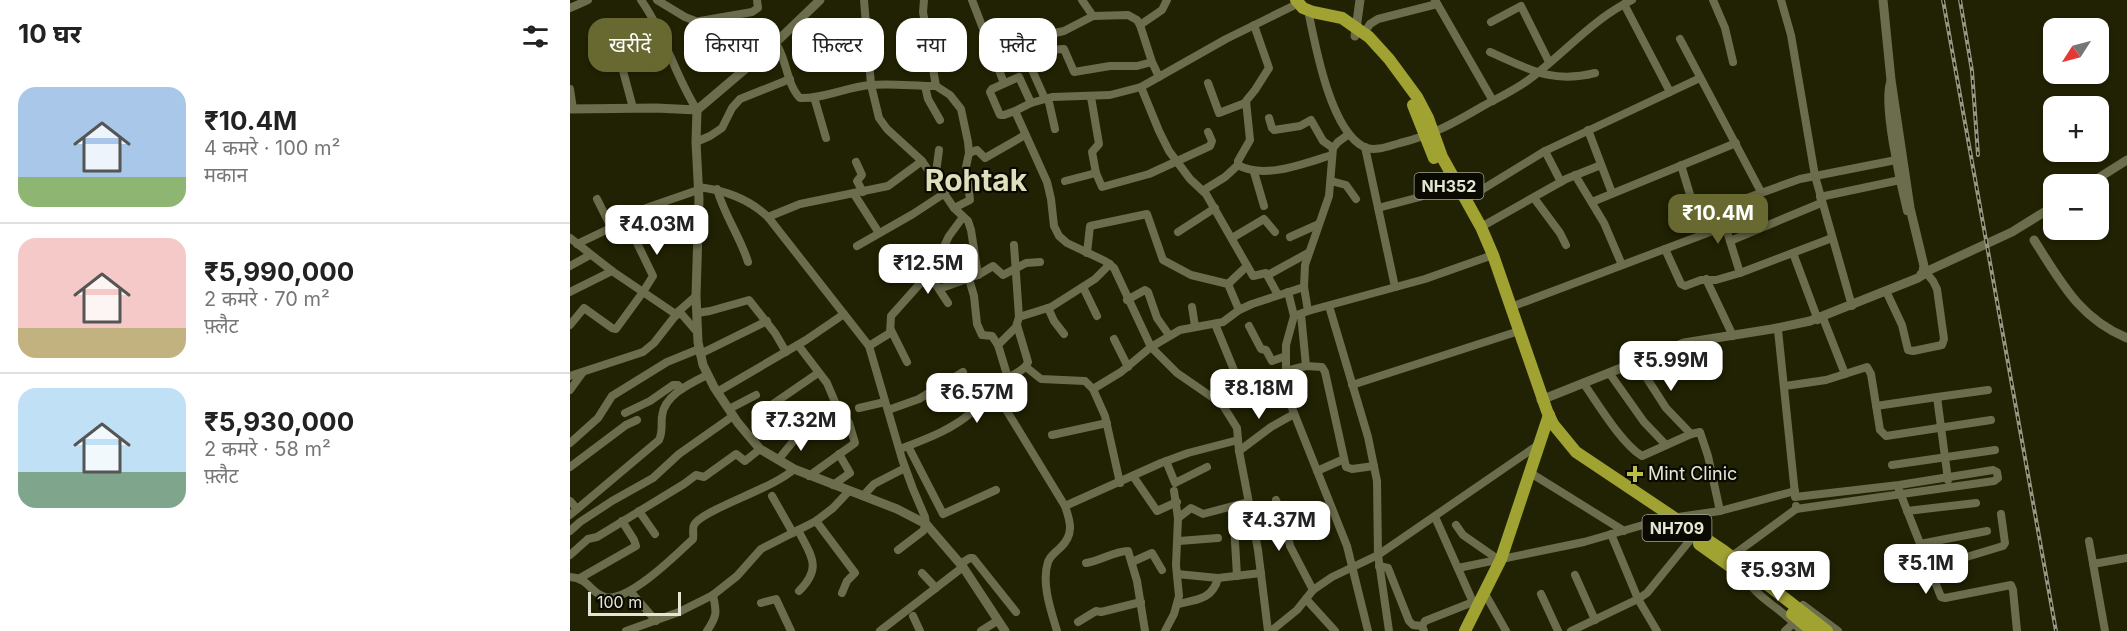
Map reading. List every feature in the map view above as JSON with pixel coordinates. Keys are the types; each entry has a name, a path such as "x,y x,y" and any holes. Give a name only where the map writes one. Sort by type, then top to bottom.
{"highway":[{"name":"NH352","path":"1293,2 1299,13 1309,14 1359,33 1411,100 1480,227 1547,419"},
{"name":"NH352","path":"1430,135 1436,163 1489,257 1511,307 1516,332"},
{"path":"1465,631 1474,606 1484,592 1500,559 1547,419"},
{"name":"NH709","path":"1547,419 1576,452 1669,518 1730,557 1827,631"},
{"name":"NH709","path":"1669,518 1691,538 1730,557 1746,579 1812,631"}],"street":[{"path":"570,8 588,0"},
{"path":"641,0 682,85 697,110 697,332 707,375 731,413 760,449 809,476 897,509 926,524 961,566 1000,627 981,631"},
{"path":"657,0 688,18"},
{"path":"720,18 752,12 758,8 757,0"},
{"path":"780,39 820,0"},
{"path":"780,40 828,0"},
{"path":"864,0 871,85 882,124 922,161 954,208 968,221 978,275"},
{"path":"924,0 923,12 936,86"},
{"path":"972,0 1004,83"},
{"path":"1082,0 1093,16"},
{"path":"1140,25 1162,10 1167,0"},
{"path":"1359,33 1360,0"},
{"path":"1309,14 1327,88 1338,116 1349,134 1365,147 1380,148 1430,135 1493,101 1527,81 1581,34 1632,0"},
{"path":"1713,0 1725,28 1733,62"},
{"path":"1781,0 1791,35 1815,176 1852,306"},
{"path":"1540,401 1684,343 1772,330 1810,321 1921,277 1924,269 1910,208 1891,80 1883,0"},
{"path":"1031,104 1020,77 992,89 990,94 1000,115 1004,115 1046,98 1110,95 1141,87 1293,2"},
{"path":"1359,33 1373,21 1436,2 1493,101"},
{"path":"1624,4 1670,92"},
{"path":"1491,22 1521,6 1549,62"},
{"path":"1152,62 1137,66 1110,66 1075,72 1064,49 1046,49 1042,35 1064,31 1093,16 1128,15 1137,20 1140,25 1159,77"},
{"path":"1204,190 1225,177 1238,165 1250,140 1246,99 1255,90 1269,68 1254,25"},
{"path":"1680,39 1761,192"},
{"path":"1490,52 1537,72 1568,78 1595,73"},
{"path":"780,61 797,96 803,98 871,85 936,86 950,95 961,109 969,153 966,167 970,200 954,208"},
{"path":"623,72 633,108"},
{"path":"570,88 572,109 681,108 697,110 742,72"},
{"path":"1033,72 1046,98 1055,129"},
{"path":"1465,200 1545,151 1700,78"},
{"path":"696,142 722,128 732,108 740,99 790,79"},
{"path":"1886,291 1902,326 1908,350 1942,345 1944,339 1937,289 1934,281 1924,272 1917,253 1899,180 1887,93 1891,80"},
{"path":"1208,83 1219,113 1245,103"},
{"path":"925,86 928,99 940,120"},
{"path":"1141,87 1159,131 1176,161 1190,179 1204,190 1254,277 1264,273 1268,274 1308,253"},
{"path":"814,97 826,138"},
{"path":"1091,97 1099,144 1092,152 1100,185 1104,187 1138,178 1211,145 1208,132"},
{"path":"1015,111 1047,182 1057,233 1067,243 1110,264 1151,347 1177,373 1222,404 1234,421 1270,631 1285,622 1313,590 1332,577 1378,555 1539,444"},
{"path":"1269,118 1274,130 1297,127 1311,120 1323,141 1333,152"},
{"path":"1588,130 1612,193"},
{"path":"1306,366 1301,314 1308,253 1325,210 1331,180 1333,152 1338,142 1349,134"},
{"path":"969,153 977,150 985,158 1025,135"},
{"path":"1592,202 1736,143"},
{"path":"1365,147 1395,287"},
{"path":"935,180 939,150"},
{"path":"1545,151 1561,182"},
{"path":"1238,165 1254,172 1288,168 1333,152"},
{"path":"1681,165 1697,214 1702,214 1761,192 1815,176 1896,160"},
{"path":"2104,174 2127,160"},
{"path":"768,217 800,204 888,186 922,161"},
{"path":"855,162 862,176 857,181 863,192"},
{"path":"1480,227 1561,182 1601,165"},
{"path":"1254,172 1264,206"},
{"path":"1065,181 1096,173"},
{"path":"1575,175 1592,202 1622,265"},
{"path":"1331,180 1346,185 1356,199"},
{"path":"1730,241 1821,200 1899,180"},
{"path":"577,244 640,214 646,208 698,188 717,189 760,209 869,346 905,468 926,524 923,531 898,550"},
{"path":"717,189 724,212 741,243 748,262"},
{"path":"854,194 879,233"},
{"path":"856,246 945,194"},
{"path":"1378,208 1420,197"},
{"path":"1534,198 1566,245"},
{"path":"597,199 611,227"},
{"path":"1178,232 1215,208"},
{"path":"1720,208 1740,273"},
{"path":"1540,401 1690,343 1778,330 1820,319 2012,232 2043,213"},
{"path":"1088,253 1090,226 1146,214 1164,261 1191,275 1228,284"},
{"path":"907,362 891,330 889,319 929,274 949,236 963,217"},
{"path":"1232,238 1264,219 1275,232"},
{"path":"570,325 584,308 616,329 653,276 626,220"},
{"path":"1290,237 1319,224"},
{"path":"1511,307 1726,226"},
{"path":"570,238 612,271 678,313 697,332"},
{"path":"1665,249 1683,286 1740,273 1832,238"},
{"path":"2034,240 2078,306 2109,331 2127,338"},
{"path":"900,449 949,428 973,411 1008,378 1026,367 1028,362 1018,321 1014,245"},
{"path":"1793,254 1845,374"},
{"path":"570,266 590,255"},
{"path":"1368,631 1354,566 1294,414 1287,388 1286,344 1301,314 1489,257"},
{"path":"939,289 969,279 993,266 1003,275 1026,263 1040,262"},
{"path":"998,345 1018,321 1048,308 1083,287 1110,264"},
{"path":"1228,284 1247,266"},
{"path":"570,292 612,271"},
{"path":"929,274 948,303"},
{"path":"1268,274 1278,295"},
{"path":"969,279 975,296 975,317 981,333 984,336 992,336 998,345 1008,378"},
{"path":"1706,279 1733,336"},
{"path":"1228,284 1239,310"},
{"path":"1083,287 1097,316"},
{"path":"1093,389 1128,367 1169,335 1182,329 1226,321 1239,310 1304,287"},
{"path":"1128,300 1145,290 1148,292 1157,318 1169,335"},
{"path":"1288,292 1301,314"},
{"path":"570,376 643,352 654,343 678,313 696,296"},
{"path":"697,313 710,312 749,300 767,321 786,352"},
{"path":"1329,306 1368,437 1374,466 1379,511 1378,555 1389,631"},
{"path":"1192,307 1195,326"},
{"path":"1048,308 1064,334"},
{"path":"717,392 798,345 844,314"},
{"path":"570,443 602,413 612,396 638,379 667,362 700,352 767,321"},
{"path":"1215,324 1236,375"},
{"path":"1250,326 1262,349 1266,350 1272,361 1286,357"},
{"path":"869,346 888,335 891,330"},
{"path":"1778,330 1796,509"},
{"path":"1352,385 1516,332"},
{"path":"1114,339 1128,367"},
{"path":"798,345 827,383 835,402 849,423 855,441 854,445 809,476"},
{"path":"1637,363 1666,408 1691,434"},
{"path":"1286,371 1306,366 1320,367 1325,372 1346,467 1349,469 1374,466"},
{"path":"1026,367 1041,379 1080,380 1090,384 1102,406 1120,483"},
{"path":"1785,386 1826,380 1868,367 1880,430 1883,435 1940,429 1991,420"},
{"path":"570,390 584,370"},
{"path":"859,408 887,406 919,399 963,372"},
{"path":"773,405 818,373"},
{"path":"1610,374 1644,422 1666,445"},
{"path":"570,501 573,512 659,440 662,432 664,406 682,389 707,375"},
{"path":"1584,384 1628,444 1642,456 1699,432 1702,435 1720,511"},
{"path":"625,413 650,401 673,385 678,385 682,389"},
{"path":"994,390 1065,506 1071,526 1067,541 1051,556 1047,567 1050,604 1058,631"},
{"path":"1876,406 1989,390"},
{"path":"570,531 618,497 653,478 679,454 756,395"},
{"path":"1936,397 1950,487"},
{"path":"1239,451 1271,427 1294,414"},
{"path":"570,467 626,425 637,420"},
{"path":"1052,435 1107,423"},
{"path":"778,460 804,428"},
{"path":"1065,506 1166,461 1238,440"},
{"path":"908,446 943,514 996,490"},
{"path":"570,555 590,538 597,537 696,475 704,477 736,454 746,461 760,449"},
{"path":"1892,465 1995,450"},
{"path":"833,485 850,473 839,454"},
{"path":"1317,471 1344,459"},
{"path":"1166,461 1175,483 1207,467"},
{"path":"863,496 874,484 905,468"},
{"path":"570,577 580,578 606,597 613,598 631,592 693,539 693,526 697,522 777,482 794,469"},
{"path":"1458,568 1624,531 1669,518 1720,511 1795,494 1899,489 1950,487 1996,481 1997,472 1992,470 1947,477 1899,489 1796,509 1730,557 1838,631"},
{"path":"1530,471 1624,531"},
{"path":"1133,476 1157,511 1177,502"},
{"path":"1899,489 1940,595 1943,598 2011,585 2017,631"},
{"path":"627,631 679,612 713,595 737,576 761,549 816,521 849,491"},
{"path":"1166,631 1178,604 1179,541 1177,502 1174,491"},
{"path":"772,496 814,565 811,577 799,591"},
{"path":"1276,500 1292,552 1313,590"},
{"path":"1178,518 1191,508 1203,514 1248,502"},
{"path":"1907,511 1976,503"},
{"path":"1233,507 1237,576"},
{"path":"639,511 655,534"},
{"path":"1930,568 2003,546 2005,543 2001,514"},
{"path":"1379,566 1388,568 1409,621 1413,625 1423,628 1425,621 1474,606 1435,517"},
{"path":"580,578 636,546 622,521"},
{"path":"816,521 855,573 847,581 842,593"},
{"path":"1456,525 1463,535 1500,559"},
{"path":"1920,544 1987,531"},
{"path":"1611,534 1638,599 1657,631"},
{"path":"1179,541 1218,538"},
{"path":"1571,631 1638,599 1655,584 1691,538"},
{"path":"2089,541 2105,631"},
{"path":"1086,563 1126,550 1132,562 1145,631"},
{"path":"1132,562 1152,553 1162,570"},
{"path":"880,631 936,588 970,558 973,558 1016,612"},
{"path":"2093,564 2127,558"},
{"path":"922,573 936,588"},
{"path":"1177,574 1218,578 1261,573"},
{"path":"1575,575 1595,620"},
{"path":"1178,604 1209,596 1216,587 1218,578"},
{"path":"1746,579 1756,591 1794,622 1801,631"},
{"path":"631,592 656,621"},
{"path":"1484,592 1506,631"},
{"path":"1541,594 1558,631"},
{"path":"706,631 716,617 717,610 713,595"},
{"path":"760,603 776,599 790,631"},
{"path":"1306,599 1335,631"},
{"path":"1078,622 1096,611 1101,612 1141,602"},
{"path":"913,616 920,631"},
{"path":"1785,631 1794,622"}],"railway":[{"path":"1943,0 2056,631"},
{"path":"1960,0 1972,71 1978,155"}],"place":[{"name":"Mint Clinic","path":"1635,474"}],"district":[{"name":"Rohtak","path":"976,181"}]}
